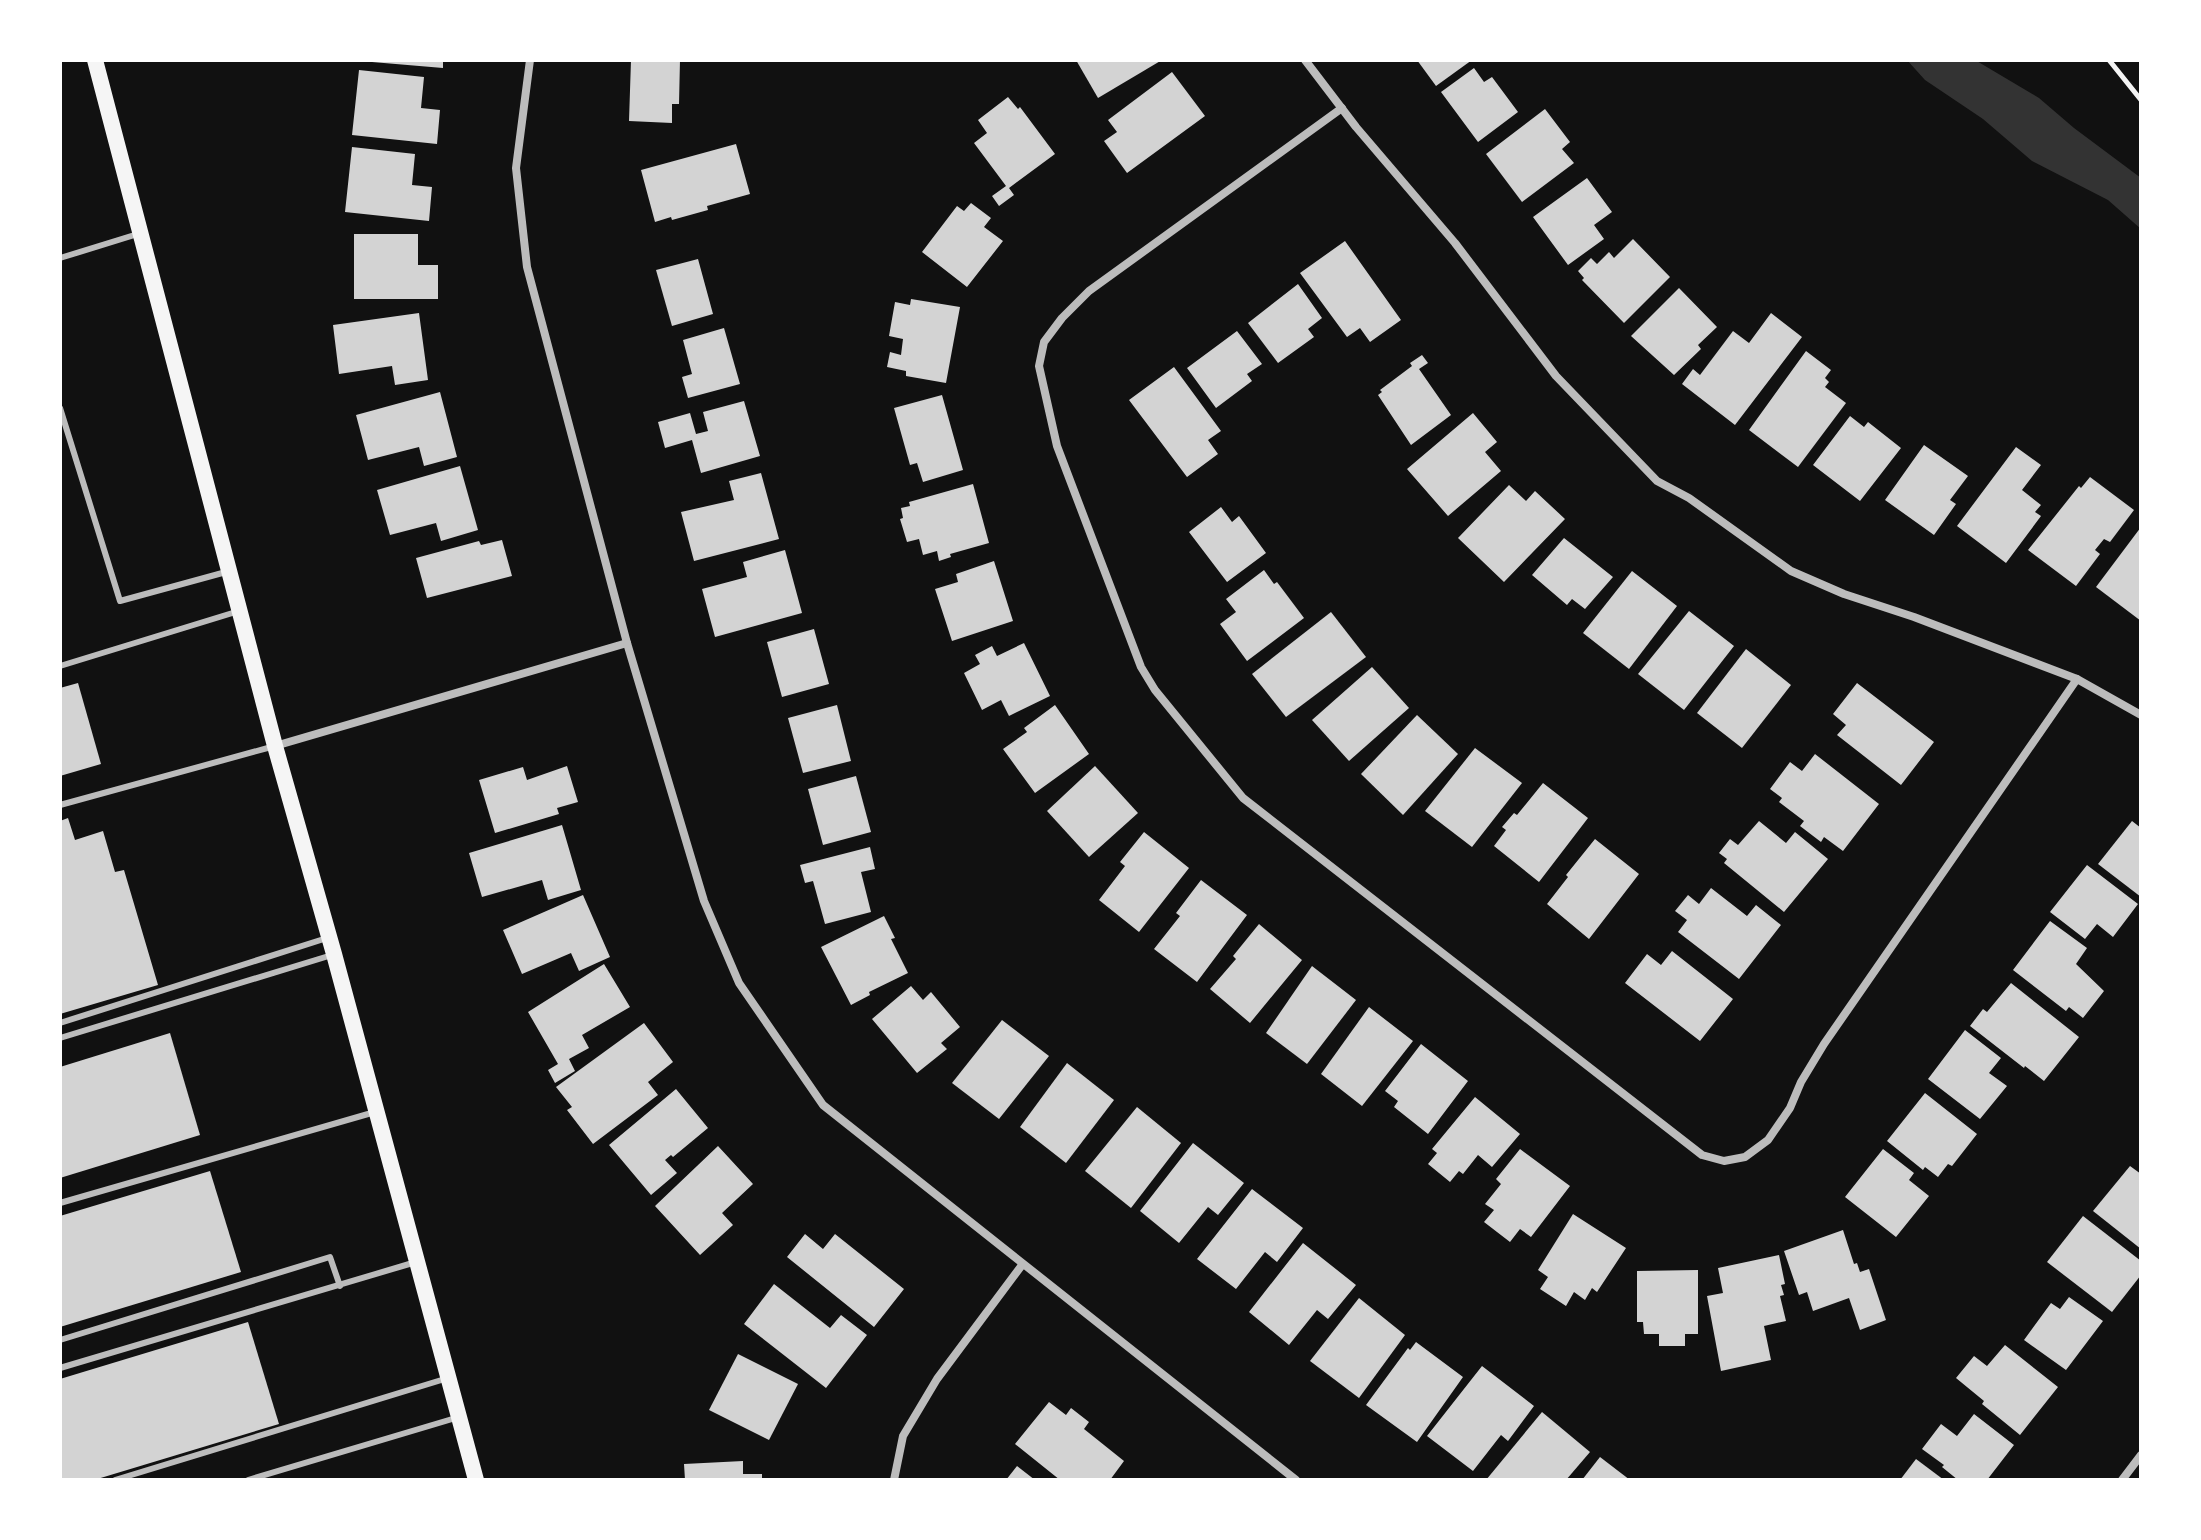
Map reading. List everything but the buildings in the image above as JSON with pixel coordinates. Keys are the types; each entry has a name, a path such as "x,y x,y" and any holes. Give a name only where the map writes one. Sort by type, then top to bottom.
{"main road":[{"path":"95,60 275,746 476,1480"}],"street":[{"path":"530,60 516,168 527,267 627,643 704,901 739,983 823,1105 1296,1480"},
{"path":"1305,60 1455,243 1556,376 1657,481 1689,498 1791,571 1844,594 2077,679 2141,715"},
{"path":"1342,108 1089,291 1062,318 1044,342 1039,366 1057,446 1141,667 1155,690 1243,798 1594,1073 1702,1155 1724,1161 1745,1157 1768,1140 1790,1108 1801,1082 1824,1044 2077,679"},
{"path":"275,746 627,643"},
{"path":"894,1480 903,1436 937,1379 1022,1265"},
{"path":"2122,1480 2139,1460"}],"lane":[{"path":"60,258 141,233"},
{"path":"60,408 120,601 229,571"},
{"path":"60,666 239,611"},
{"path":"60,805 275,746"},
{"path":"60,1023 329,938"},
{"path":"60,1038 334,954"},
{"path":"60,1203 375,1112"},
{"path":"60,1340 330,1257 340,1286"},
{"path":"60,1368 416,1262"},
{"path":"115,1480 448,1378"},
{"path":"248,1480 459,1417"}],"path":[{"path":"2109,60 2141,100"}],"shaded area":[{"path":"1907,60 1975,60 2039,98 2141,178 2141,229 2108,200 2032,161 1983,119 1925,80"}]}
